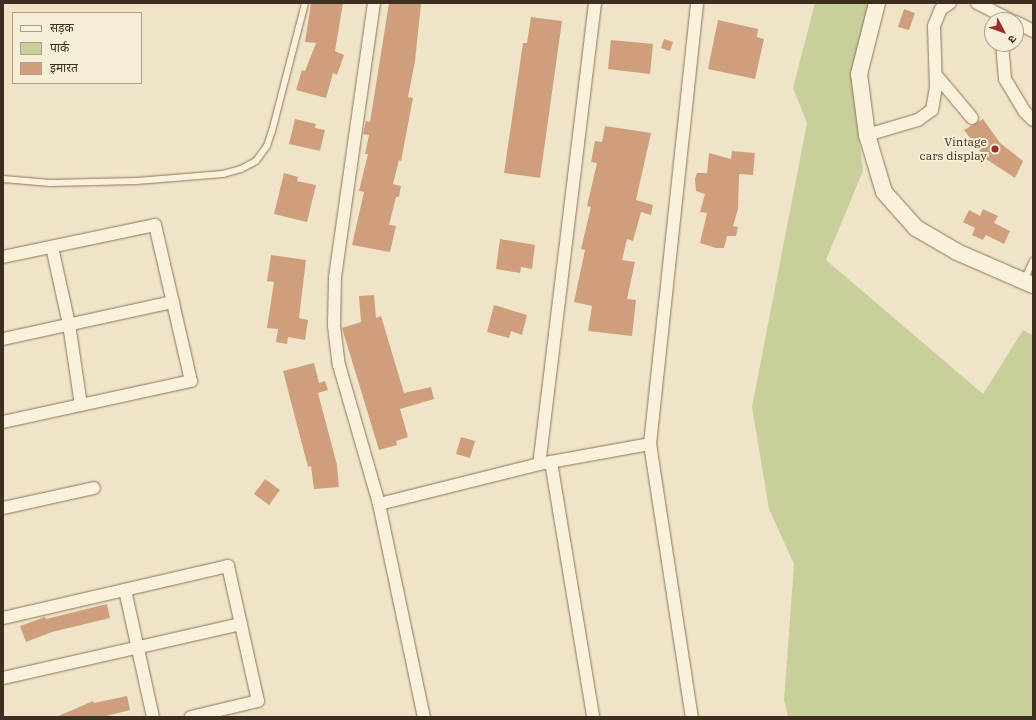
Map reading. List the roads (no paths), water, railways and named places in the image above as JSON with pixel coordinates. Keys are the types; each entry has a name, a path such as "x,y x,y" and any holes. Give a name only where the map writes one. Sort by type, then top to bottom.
{"street":[{"path":"374,3 334,277 334,326 339,365 379,504 424,717"},
{"path":"593,717 545,463 595,3"},
{"path":"692,717 650,444 697,3"},
{"path":"877,3 859,74 867,135 884,192 916,228 957,252 1028,283"},
{"path":"867,135 918,120 932,110 936,74 934,26 941,9 950,3"},
{"path":"977,3 996,12"},
{"path":"1024,26 1033,31"},
{"path":"1003,52 1005,79 1025,112 1033,120"},
{"path":"936,74 972,118"},
{"path":"3,257 155,225 191,381 3,422"},
{"path":"52,247 69,324 82,405"},
{"path":"3,339 173,302"},
{"path":"379,504 545,463 650,444"},
{"path":"3,508 94,488"},
{"path":"3,618 228,566 258,701 191,717"},
{"path":"125,590 154,717"},
{"path":"3,678 138,649 241,624"}],"lane":[{"path":"3,179 50,183 137,181 223,174 241,169 256,161 267,146 272,131 305,3"},
{"path":"1028,283 1033,261"}],"place":[{"name":"Vintage cars display","path":"995,149"}]}
